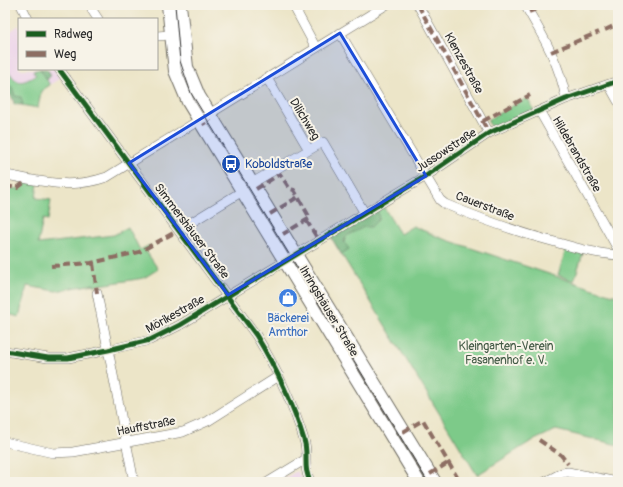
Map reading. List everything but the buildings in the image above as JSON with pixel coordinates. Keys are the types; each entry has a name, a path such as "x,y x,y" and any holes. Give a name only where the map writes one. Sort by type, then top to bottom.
{"main road":[{"name":"Ihringshäuser Straße","path":"168,5 175,71 181,89 198,120 242,192 289,257 435,482"},
{"name":"Ihringshäuser Straße","path":"180,5 187,67 199,96 252,183 289,257 419,482"}],"street":[{"path":"21,5 28,18"},
{"path":"293,5 293,8 316,48"},
{"path":"5,175 71,185 88,183 107,177 386,5"},
{"name":"Klenzestraße","path":"418,5 489,133"},
{"name":"Hildebrandstraße","path":"525,5 554,57 563,84 566,99"},
{"path":"92,10 97,18"},
{"name":"Cauerstraße","path":"340,33 440,200 445,204 498,226 589,252 618,255"},
{"path":"158,36 170,35"},
{"name":"Simmershäuser Straße","path":"60,70 256,335 279,376 305,440 306,468 311,482"},
{"name":"Dilichweg","path":"267,78 309,150 323,142 364,212"},
{"name":"Jussowstraße","path":"289,257 426,176 489,133 540,112 566,99 618,81"},
{"path":"609,85 618,101"},
{"name":"Hildebrandstraße","path":"540,112 618,249"},
{"path":"252,183 309,150"},
{"path":"179,230 242,192"},
{"name":"Mörikestraße","path":"5,351 48,358 68,358 150,340 180,325 289,257"},
{"path":"97,293 134,482"},
{"name":"Hauffstraße","path":"5,442 53,453 73,452 183,432 208,421 279,376"},
{"path":"268,482 306,459"},
{"path":"545,482 562,473 568,472 617,482"}],"highlighted area":[{"path":"340,33 426,176 228,295 129,163"}],"shaded area":[{"path":"18,26 18,70 55,70 60,78 41,91 38,108 5,84 5,35"},
{"path":"297,471 304,482 279,482"}],"green space":[{"path":"5,66 15,79 21,82 36,75 33,71 41,70 50,85 41,91 38,108 21,105 23,104 15,96 12,87 6,86"},
{"path":"41,70 48,70 51,75 47,80"},
{"path":"8,85 12,87 15,96 21,97 23,104 14,104 13,99 6,89"},
{"path":"527,98 534,110 492,128 487,120"},
{"path":"26,182 38,184 36,198 51,200 48,220 43,219 38,244 114,235 128,227 140,250 150,245 151,247 146,251 158,269 144,278 94,286 94,284 56,291 27,286 19,317 5,313 5,187 17,189"},
{"name":"Kleingarten-Verein Fasanenhof e. V.","path":"383,206 400,234 413,226 441,238 618,296 618,445 556,430 530,442 477,475 331,237"},
{"path":"377,209 379,219 371,227 364,227 346,236 344,242 349,249 341,254 331,237"},
{"path":"566,249 583,253 574,281 558,275"}],"tram line":[{"path":"175,5 180,61 191,93 428,482"}],"marked path":[{"path":"418,5 489,133"},
{"path":"529,12 547,5"},
{"path":"605,30 618,24"},
{"path":"551,52 599,32"},
{"path":"483,121 530,95"},
{"path":"256,189 280,174 290,189 294,190 310,218 283,234"},
{"path":"5,186 17,188 24,183"},
{"path":"270,214 298,197"},
{"path":"306,220 318,239"},
{"path":"51,266 91,263 139,252 179,230"},
{"path":"93,263 97,293"},
{"path":"403,432 423,420 460,482"},
{"path":"539,440 561,455 568,464"},
{"path":"430,474 448,463"}],"cycle path":[{"path":"60,70 256,335 277,373 300,426 306,450 307,472 311,482"},
{"path":"5,351 48,358 68,358 150,340 180,325 426,176 489,133 566,99 618,81"}],"place":[{"name":"Koboldstraße","path":"231,164"},
{"name":"Bäckerei Amthor","path":"288,298"}]}
